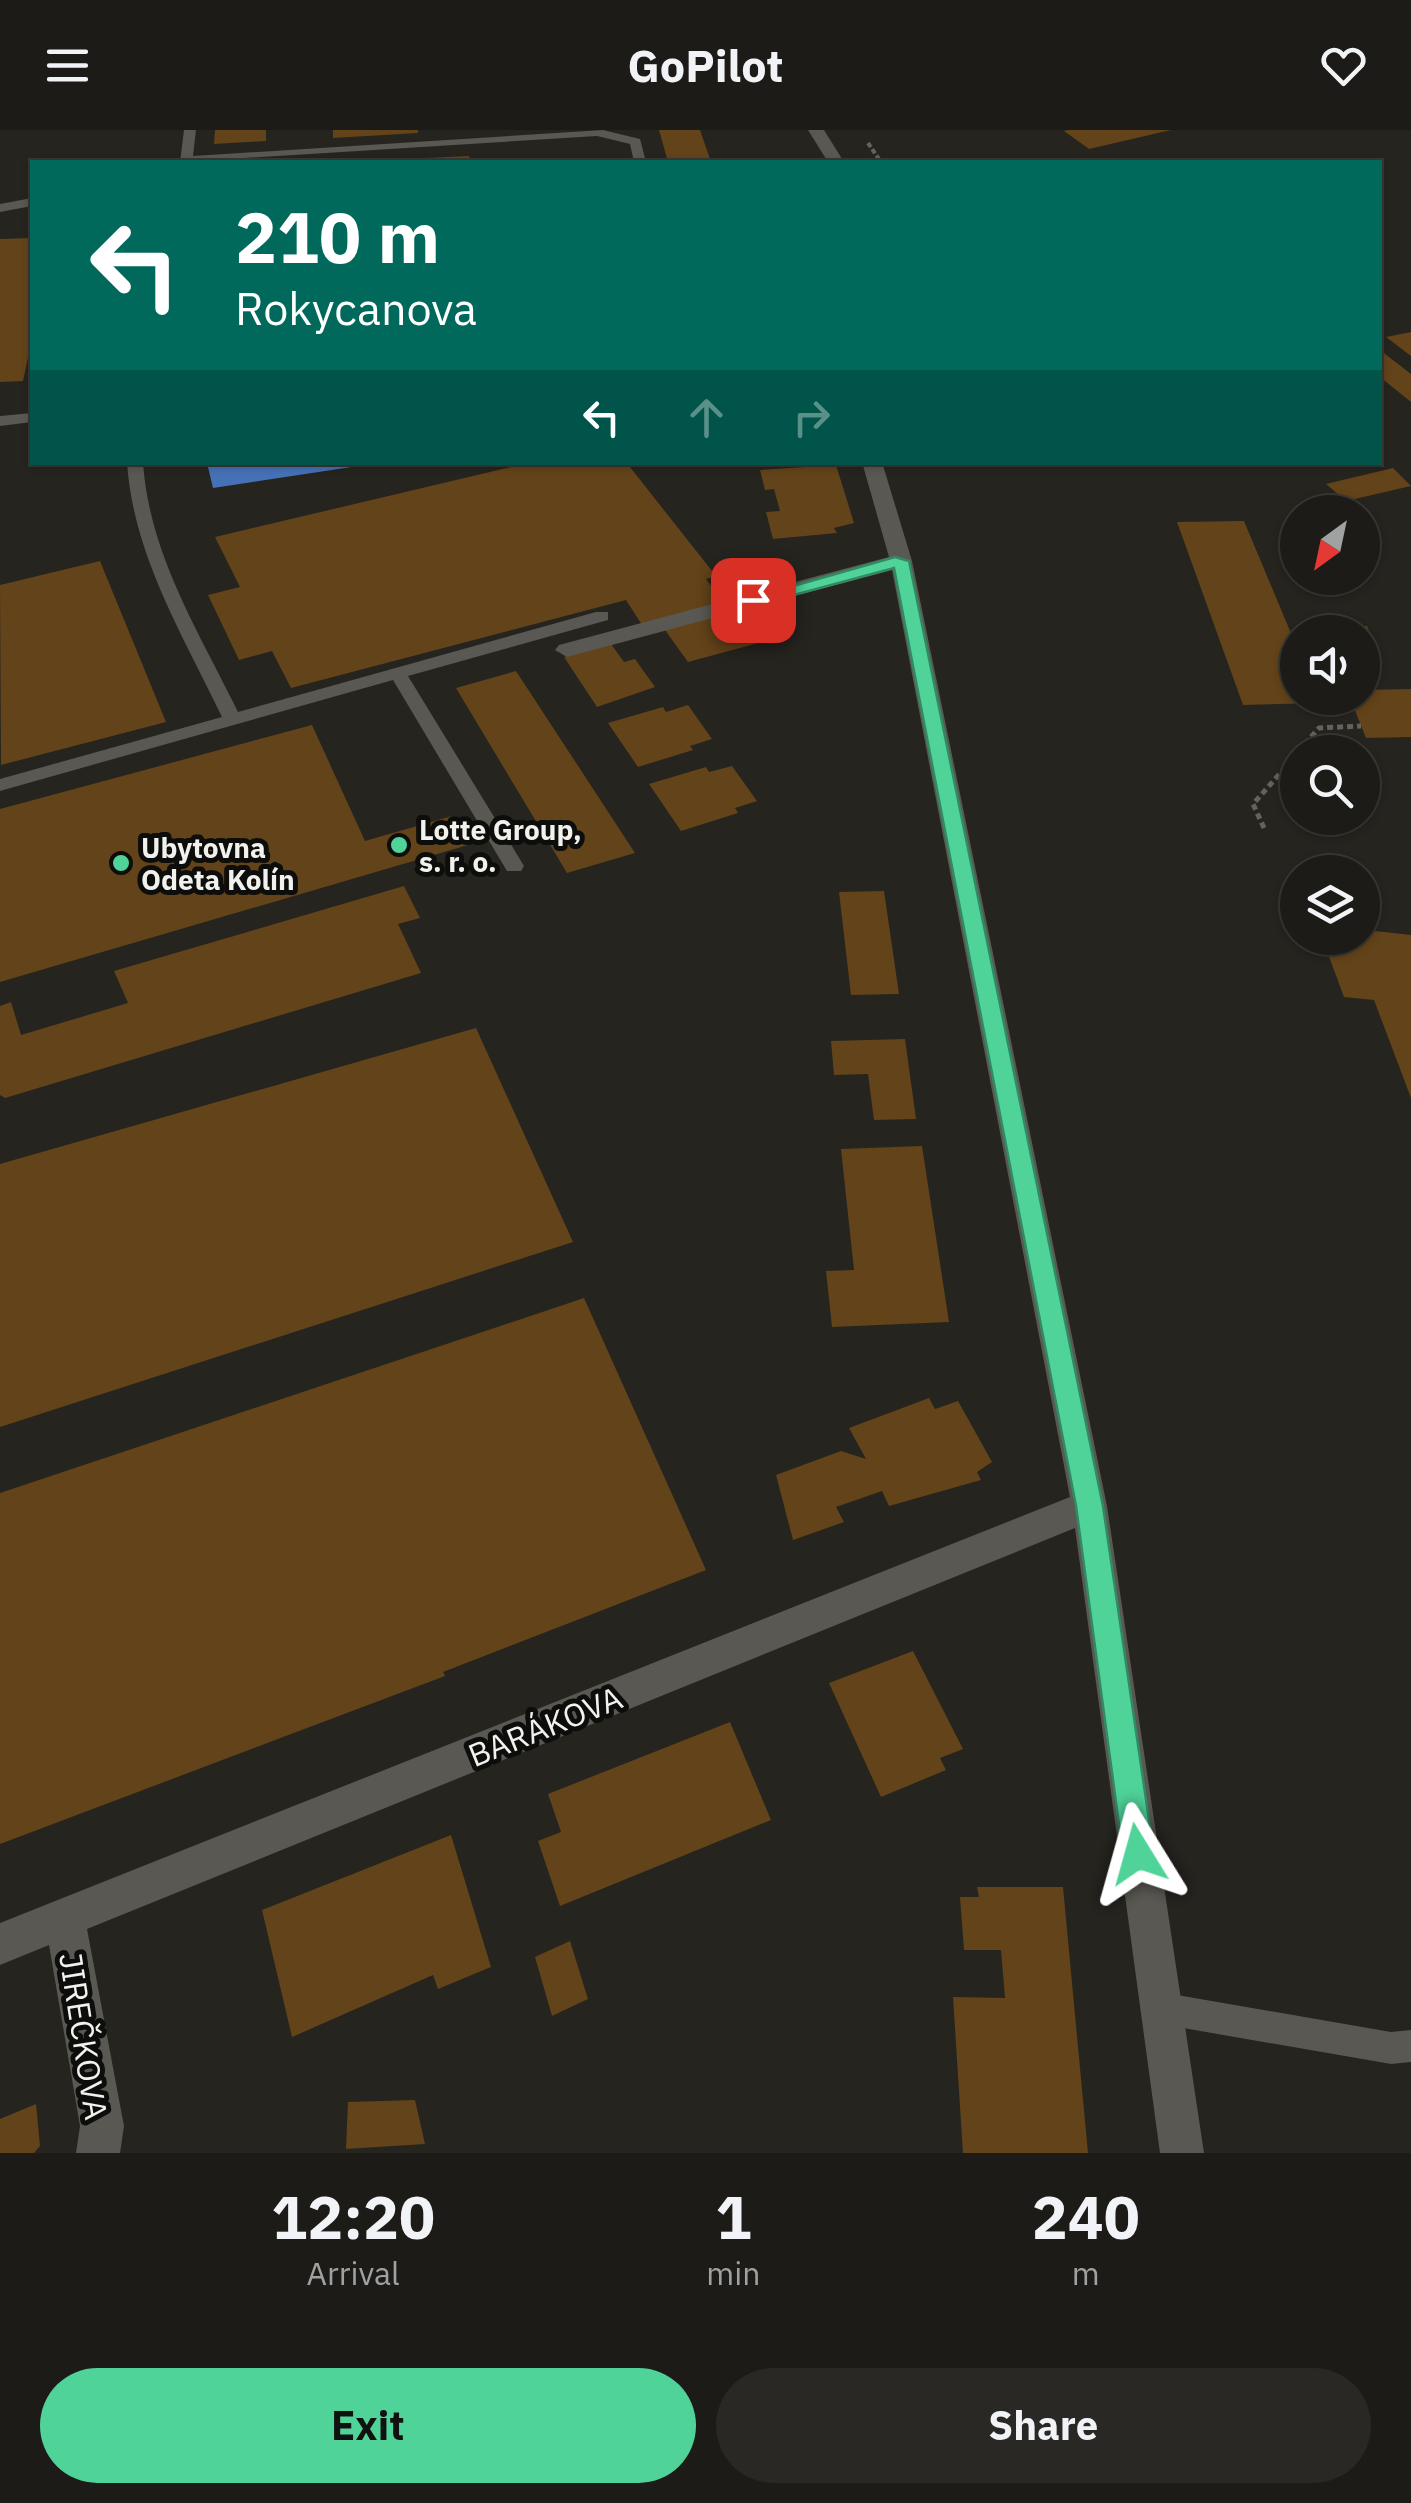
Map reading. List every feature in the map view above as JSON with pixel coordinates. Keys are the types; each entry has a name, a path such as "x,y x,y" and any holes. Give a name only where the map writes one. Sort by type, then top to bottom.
{"street":[{"path":"816,130 835,160"},
{"path":"873,465 901,561 1089,1506 1182,2153"},
{"path":"567,650 901,561"},
{"name":"BARÁKOVA","path":"0,1944 1089,1506"},
{"name":"JIREČKOVA","path":"65,1918 102,2126 98,2153"}],"lane":[{"path":"187,160 190,130"},
{"path":"195,160 308,146 597,132 636,142 640,160"},
{"path":"0,208 30,202"},
{"path":"0,421 30,418"},
{"path":"135,465 134,490 147,536 233,720"},
{"path":"0,785 602,616"},
{"path":"398,674 514,866"},
{"path":"1160,2008 1391,2048 1411,2046"}],"path":[{"path":"1313,735 1319,728 1361,726"},
{"path":"1264,828 1253,804 1280,773"}],"water":[{"path":"207,465 358,466 213,488"}],"building":[{"path":"215,130 266,130 266,141 214,144"},
{"path":"333,130 418,130 418,133 333,138"},
{"path":"659,130 700,130 710,160 667,160"},
{"path":"1068,130 1171,130 1089,149 1064,131"},
{"path":"469,156 470,160 404,160"},
{"path":"30,238 30,348 23,381 0,382 0,239"},
{"path":"1411,332 1411,356 1386,337"},
{"path":"1382,352 1411,374 1411,402 1382,379"},
{"path":"519,465 628,465 716,576 706,579 725,604 642,625 626,600 291,688 272,651 239,660 208,595 240,587 215,537"},
{"path":"836,465 854,523 834,528 837,533 773,539 766,512 780,511 774,489 765,490 760,470"},
{"path":"1393,468 1411,486 1372,495 1339,495 1326,484"},
{"path":"1244,521 1283,615 1280,615 1280,704 1243,705 1177,522"},
{"path":"100,561 166,722 1,765 0,585"},
{"path":"752,607 777,638 688,662 665,630"},
{"path":"611,644 624,662 635,659 655,687 597,707 564,657"},
{"path":"516,671 635,853 567,873 456,688"},
{"path":"1411,689 1411,737 1365,735 1357,715 1380,715 1380,690"},
{"path":"688,705 712,739 690,746 693,750 638,767 608,723 663,707 666,712"},
{"path":"312,725 365,841 452,816 468,845 0,982 0,809"},
{"path":"732,766 757,801 735,808 738,813 681,831 649,784 706,767 709,772"},
{"path":"404,886 420,918 398,924 421,973 5,1098 0,1095 0,1006 11,1002 21,1035 128,1003 114,971"},
{"path":"884,891 899,994 851,995 839,892"},
{"path":"1380,932 1411,935 1411,1098 1374,1000 1344,997 1328,955 1380,955"},
{"path":"476,1028 573,1242 0,1427 0,1164"},
{"path":"905,1039 916,1119 874,1120 868,1074 834,1075 831,1041"},
{"path":"922,1146 949,1322 832,1327 826,1271 854,1270 841,1149"},
{"path":"584,1298 706,1570 443,1672 445,1676 0,1844 0,1493"},
{"path":"929,1398 935,1409 958,1401 992,1462 977,1472 981,1480 889,1506 882,1491 836,1507 844,1522 793,1540 776,1475 841,1451 866,1459 849,1428"},
{"path":"913,1651 963,1749 940,1758 946,1770 881,1797 829,1683"},
{"path":"730,1722 771,1820 560,1906 538,1841 561,1832 548,1794"},
{"path":"451,1835 491,1967 438,1989 433,1975 292,2037 262,1910"},
{"path":"977,1887 1063,1887 1088,2153 963,2153 953,1997 1005,1998 1001,1950 964,1950 960,1897 979,1897"},
{"path":"570,1941 588,1999 552,2016 535,1957"},
{"path":"415,2100 425,2144 346,2149 348,2102"},
{"path":"36,2104 40,2146 34,2153 0,2153 0,2119"}],"place":[{"name":"Lotte Group, s. r. o.","path":"399,845"},
{"name":"Ubytovna Odeta Kolín","path":"121,863"}],"route":[{"path":"753,600 901,561 1089,1506 1138,1854"}]}
